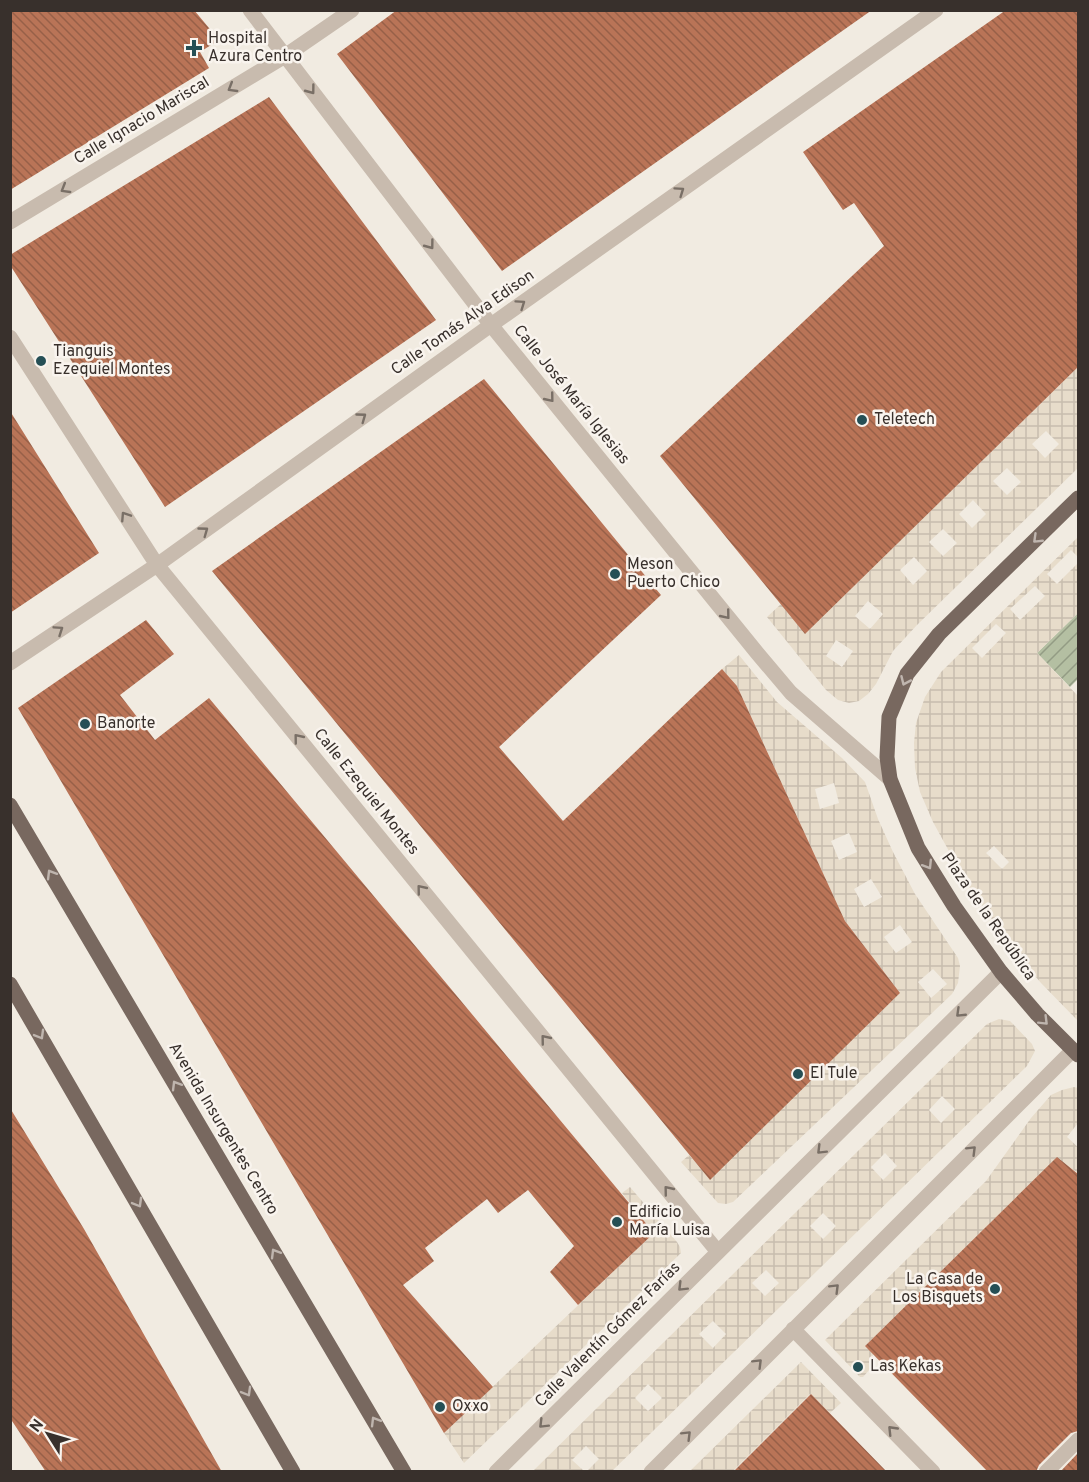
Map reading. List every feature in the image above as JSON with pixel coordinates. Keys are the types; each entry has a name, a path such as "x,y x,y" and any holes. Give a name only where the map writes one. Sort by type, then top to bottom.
{"main road":[{"name":"Plaza de la República","path":"1076,1052 1037,1014 1001,972 954,906 918,848 890,779 887,757 890,717 907,674 939,634 1078,498"},
{"name":"Avenida Insurgentes Centro","path":"10,805 404,1472"},
{"path":"10,984 293,1472"}],"street":[{"name":"Calle José María Iglesias","path":"250,10 491,325 791,693 890,779"},
{"name":"Calle Ignacio Mariscal","path":"10,222 285,56 352,10"},
{"name":"Calle Tomás Alva Edison","path":"10,663 157,565 936,10"},
{"name":"Calle Ezequiel Montes","path":"10,337 157,565 718,1252"},
{"name":"Calle Valentín Gómez Farías","path":"496,1472 1001,972"},
{"path":"651,1472 793,1329 1076,1052"},
{"path":"793,1329 933,1472"},
{"path":"1046,1472 1078,1440"}],"green space":[{"path":"1078,613 1078,679 1070,687 1037,653"}],"shaded area":[{"path":"1078,367 1078,468 917,625 893,651 876,684 868,694 859,701 849,703 838,700 826,690 767,617 781,604 806,633","holes":["1046,431 1059,444 1045,458 1032,444","1007,468 1021,482 1007,495 993,481","973,500 986,514 972,528 959,514","943,529 957,543 943,556 929,542","914,557 927,571 913,585 900,570","868,601 883,614 870,629 855,616","836,640 853,651 842,667 826,656"]},
{"path":"1078,537 1078,557 1071,550 1047,574 1057,584 1078,563 1078,613 1037,653 1078,696 1078,1021 1015,952 967,884 933,822 920,792 915,768 916,723 925,697 941,672","holes":["1035,586 1045,596 1020,620 1010,609","996,624 1006,633 982,658 972,648","994,846 1009,862 1002,869 986,853"]},
{"path":"739,655 777,702 842,758 865,782 893,852 915,894 958,958 960,966 958,983 952,994 733,1202 726,1204 718,1203 681,1162 689,1155 710,1179 900,993 845,921 737,686 722,669","holes":["834,783 839,803 820,809 815,789","849,833 857,852 839,860 831,841","871,879 882,897 864,907 854,889","900,925 912,942 896,953 884,937","933,969 947,984 931,998 918,982"]},
{"path":"999,1019 1010,1021 1032,1044 1035,1051 1027,1066 612,1471 587,1471 599,1459 586,1446 572,1460 584,1471 533,1471 987,1024","holes":["942,1096 955,1109 941,1123 929,1110","885,1153 897,1166 883,1180 871,1167","823,1213 836,1226 823,1239 810,1226","766,1270 779,1283 765,1296 752,1283","713,1321 726,1334 713,1348 699,1334","648,1384 662,1398 648,1411 635,1398"]},
{"path":"1074,1087 1078,1088 1078,1123 1067,1137 1078,1147 1078,1173 1057,1158 866,1345 874,1354 869,1359 870,1369 863,1377 860,1377 825,1340 986,1181 1031,1118 1051,1095"},
{"path":"630,1187 677,1242 681,1253 464,1463 444,1433 654,1233 622,1193"},
{"path":"801,1362 841,1403 830,1413 810,1394 733,1471 689,1472"}],"building":[{"path":"10,10 194,10 219,40 200,52 209,68 10,190"},
{"path":"397,10 872,10 502,271 337,54"},
{"path":"1006,10 1078,10 1078,367 805,634 660,456 884,246 854,203 843,210 803,152"},
{"path":"269,97 436,320 165,507 10,265 10,255"},
{"path":"484,379 661,595 499,747 563,821 722,669 737,686 845,921 900,993 710,1180 212,571"},
{"path":"10,411 99,553 10,613"},
{"path":"146,620 174,654 120,695 155,740 209,698 654,1233 578,1305 550,1272 574,1246 528,1190 498,1213 487,1199 425,1248 434,1261 403,1285 493,1387 444,1433 18,708"},
{"path":"10,1108 84,1229 222,1472 46,1472 10,1418"},
{"path":"1057,1157 1078,1174 1078,1431 1071,1433 1039,1465 1036,1472 988,1472 865,1346"},
{"path":"811,1394 887,1472 733,1472"},
{"path":"1078,1453 1078,1472 1060,1472"}],"place":[{"name":"Hospital Azura Centro","path":"194,48"},
{"name":"Tianguis Ezequiel Montes","path":"41,361"},
{"name":"Teletech","path":"862,420"},
{"name":"Meson Puerto Chico","path":"615,574"},
{"name":"Banorte","path":"85,724"},
{"name":"El Tule","path":"798,1074"},
{"name":"Edificio María Luisa","path":"617,1222"},
{"name":"La Casa de Los Bisquets","path":"995,1289"},
{"name":"Las Kekas","path":"858,1367"},
{"name":"Oxxo","path":"440,1407"}]}
